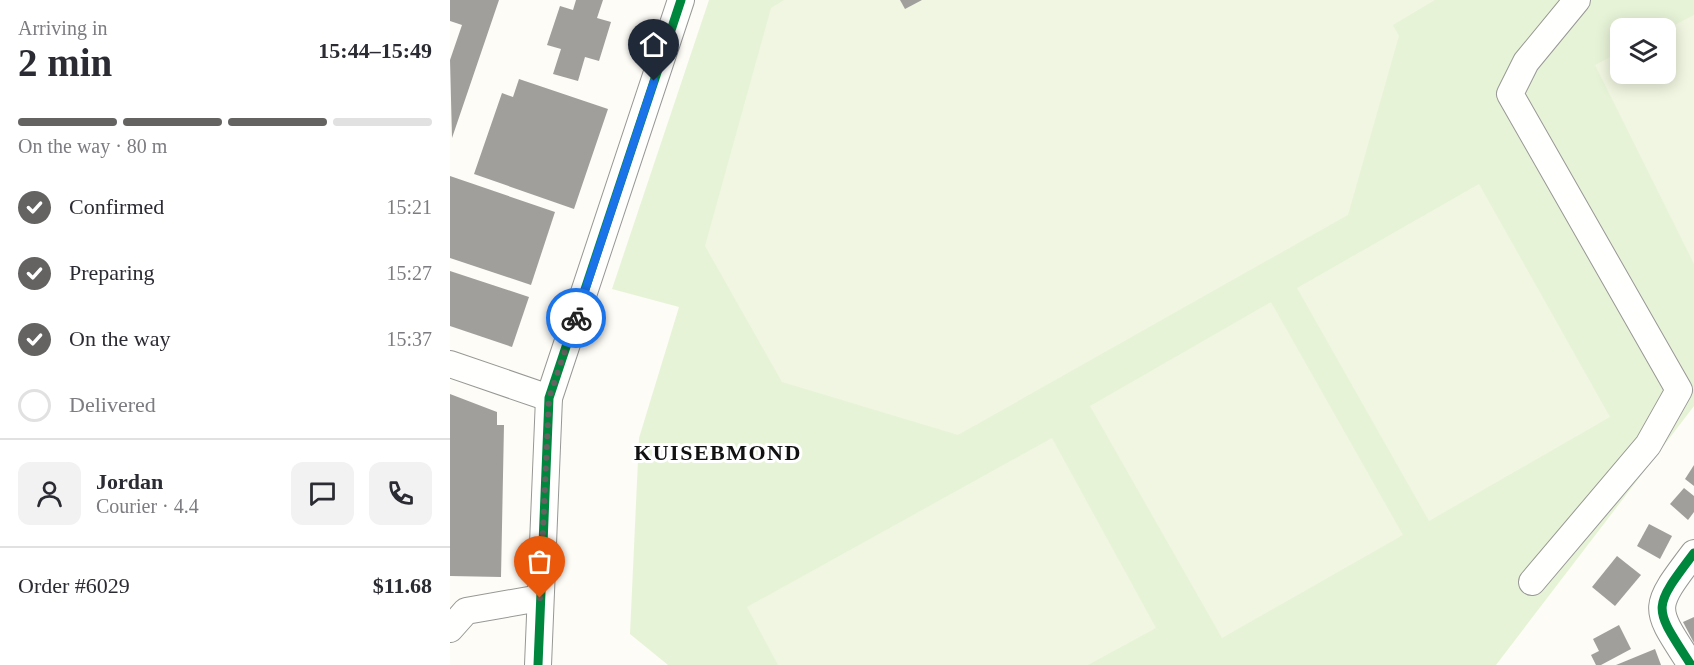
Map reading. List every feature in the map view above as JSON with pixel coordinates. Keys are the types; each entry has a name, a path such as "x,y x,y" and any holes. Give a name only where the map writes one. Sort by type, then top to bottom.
{"street":[{"path":"538,665 549,398 681,0"},
{"path":"1532,582 1648,445 1679,390 1510,94 1526,62 1577,0"},
{"path":"450,364 549,398"},
{"path":"1691,665 1661,620 1668,587 1694,553"},
{"path":"450,629 465,611 540,598"}],"green space":[{"path":"709,0 1694,0 1694,406 1496,665 668,665 630,634 639,438 679,307 612,289"},
{"path":"784,0 1435,0 1393,25 1399,36 1348,215 958,435 782,382 705,246 771,8"},
{"path":"1694,15 1694,264 1595,65 1610,57 1610,84 1676,84 1676,24"},
{"path":"1479,184 1610,417 1429,521 1297,288"},
{"path":"1271,302 1403,535 1222,638 1090,406"},
{"path":"1052,438 1156,628 1088,665 778,665 747,607"}],"building":[{"path":"450,0 499,0 452,138 450,60 462,25 450,21"},
{"path":"576,0 603,0 597,18 611,22 599,61 585,57 578,81 553,74 561,49 547,45 560,6 573,10"},
{"path":"900,0 922,0 905,9"},
{"path":"519,79 608,109 574,209 474,174 502,93 513,97"},
{"path":"450,176 555,212 531,285 450,258"},
{"path":"450,271 529,297 512,347 450,326"},
{"path":"450,394 497,412 497,425 504,425 501,577 450,576"},
{"path":"1694,465 1694,486 1685,479"},
{"path":"1684,488 1694,496 1694,512 1688,520 1670,504"},
{"path":"1649,524 1672,536 1660,559 1637,546"},
{"path":"1617,556 1641,575 1615,606 1592,587"},
{"path":"1694,617 1694,643 1683,622"},
{"path":"1619,625 1631,649 1601,665 1596,665 1591,655 1599,651 1593,639"},
{"path":"1655,649 1661,665 1616,665"}],"cycle path":[{"path":"538,665 549,398 681,0"},
{"path":"1691,665 1669,631 1662,608 1670,586 1694,553"}],"way so far":[{"path":"540,598 549,398 576,318"}],"district":[{"name":"KUISEBMOND","path":"718,452"}],"route":[{"path":"576,318 654,81"}]}
